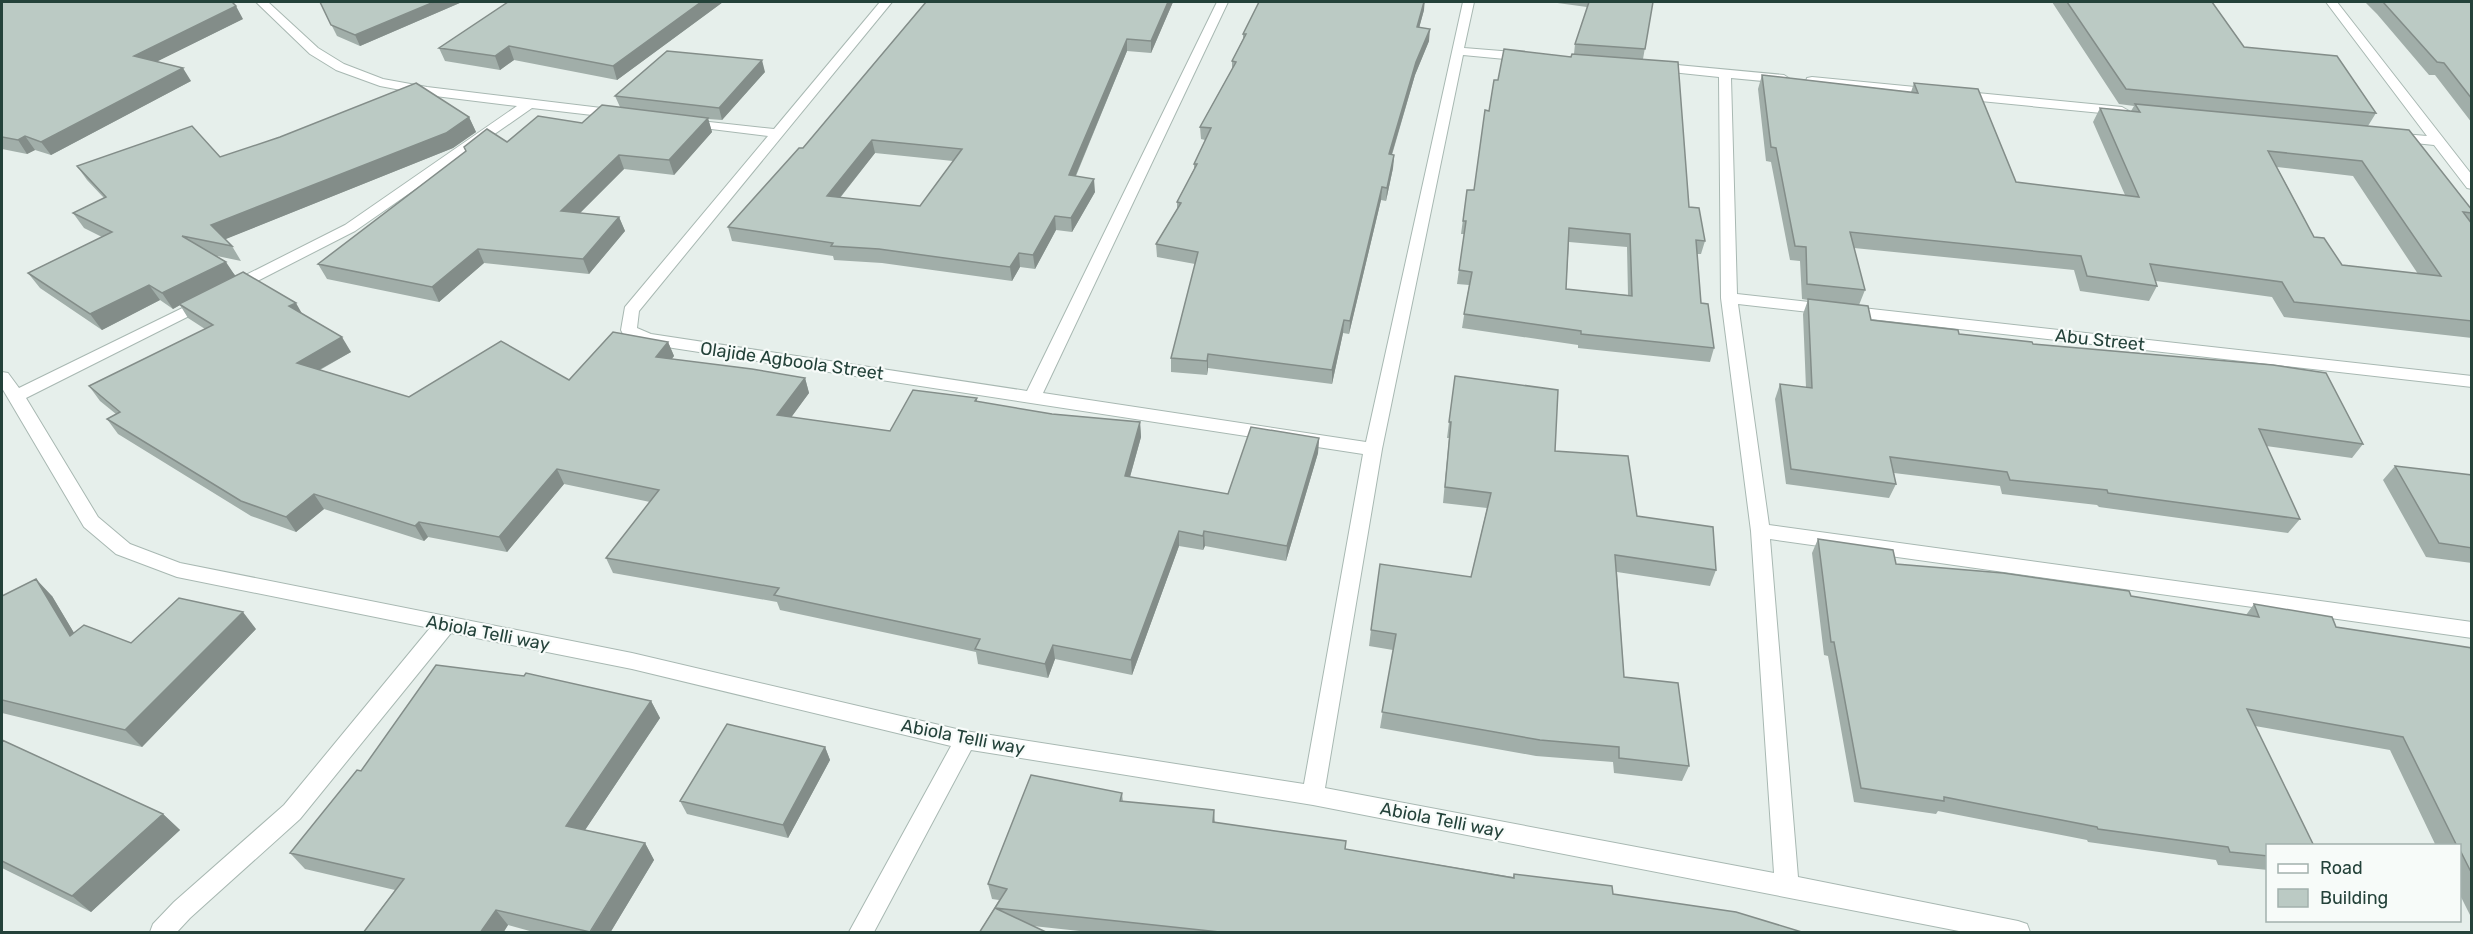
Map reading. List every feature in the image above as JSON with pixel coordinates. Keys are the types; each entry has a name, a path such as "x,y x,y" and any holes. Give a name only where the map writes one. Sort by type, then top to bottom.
{"street":[{"path":"262,2 314,51 350,70 380,82 427,91 636,116"},
{"name":"Olajide Agboola Street","path":"886,2 631,310 629,330 647,339 1373,449"},
{"path":"1033,397 1223,2"},
{"path":"1313,795 1373,449 1468,2"},
{"path":"2331,2 2435,141 2472,186"},
{"path":"1457,51 1540,58"},
{"path":"1646,66 2139,113"},
{"path":"1725,73 1729,298 1760,531 1787,886"},
{"path":"16,396 350,228 530,103"},
{"path":"671,120 777,133"},
{"path":"2376,135 2435,141"},
{"name":"Abu Street","path":"1729,298 2472,382"},
{"name":"Abiola Telli way","path":"2,377 16,396 92,522 123,549 177,570 632,661 965,740 1313,795 2018,933"},
{"path":"1760,531 2472,630"},
{"path":"162,933 182,910 292,812 445,625"},
{"path":"861,933 965,740"}],"building":[{"path":"2,2 232,2 236,6 134,56 183,68 41,142 25,136 18,140 2,137"},
{"path":"320,2 434,2 355,35 331,25"},
{"path":"508,2 701,2 613,66 509,46 495,56 439,48"},
{"path":"926,2 1168,2 1151,41 1127,39 1069,175 1094,179 1071,218 1055,216 1033,255 1019,253 1010,267 879,249 831,246 833,243 728,227 799,148 803,148","holes":["872,140 962,149 920,206 827,196"]},
{"path":"1259,2 1424,2 1417,27 1430,29 1416,62 1389,154 1394,155 1387,188 1382,187 1350,321 1344,320 1332,370 1208,354 1207,361 1171,358 1198,252 1156,244 1181,203 1177,202 1197,164 1194,164 1211,128 1200,127 1236,62 1232,61"},
{"path":"1589,2 1653,2 1645,49 1575,44"},
{"path":"2067,2 2212,2 2244,47 2337,56 2376,113 2126,89"},
{"path":"2383,2 2472,2 2472,99 2444,63 2437,62"},
{"path":"1504,49 1571,57 1572,54 1678,62 1689,207 1699,208 1705,241 1696,240 1701,303 1708,304 1714,348 1581,334 1581,331 1464,314 1472,272 1459,270 1466,221 1463,221 1467,190 1474,190 1485,110 1489,111 1494,80 1498,80","holes":["1569,228 1630,234 1632,296 1566,289"]},
{"path":"667,51 762,60 719,108 615,96"},
{"path":"1762,75 1918,93 1914,83 1978,89 2016,182 2139,197 2100,108 2140,112 2135,104 2409,130 2472,210 2472,213 2463,212 2472,224 2472,321 2294,302 2282,282 2150,264 2157,286 2087,276 2081,256 1850,232 1865,290 1807,284 1806,247 1795,246 1776,148 1771,147","holes":["2268,151 2362,161 2441,276 2342,265 2324,238 2314,237"]},
{"path":"416,83 469,117 446,133 211,225 232,246 182,236 226,262 162,293 149,285 90,314 28,273 112,232 73,213 106,197 77,166 192,126 220,157 280,137"},
{"path":"602,105 708,118 669,160 619,155 561,211 619,217 583,259 478,249 432,287 318,264 466,151 464,147 487,129 507,142 538,116 582,123"},
{"path":"243,272 296,303 289,306 342,337 297,363 409,397 501,341 569,380 613,332 668,342 656,357 805,378 777,415 890,431 913,390 977,398 975,401 1052,414 1140,422 1125,476 1228,494 1251,427 1319,438 1287,546 1204,531 1203,536 1179,531 1131,660 1053,645 1045,664 975,649 980,639 774,595 779,588 606,558 659,490 557,469 499,537 419,522 415,526 314,494 286,517 241,501 107,419 120,412 89,386 213,325 179,304"},
{"path":"1808,299 1868,306 1871,320 1958,330 1959,334 2032,342 2033,344 2273,365 2326,373 2363,444 2259,429 2300,519 2108,493 2107,490 2010,480 2007,472 1890,457 1896,484 1791,469 1780,384 1812,388"},
{"path":"1455,376 1558,390 1555,451 1628,456 1637,516 1713,527 1716,570 1615,555 1624,677 1678,683 1689,766 1619,758 1619,747 1540,740 1382,712 1396,634 1371,630 1380,564 1471,577 1491,493 1445,487 1451,422 1449,422"},
{"path":"2395,466 2472,475 2472,548 2439,543"},
{"path":"1818,539 1893,550 1896,564 2003,573 2129,591 2131,596 2259,617 2254,604 2332,617 2336,627 2472,648 2472,874 2461,852 2461,844 2456,844 2403,737 2247,709 2313,844 2266,844 2266,856 2230,852 2228,847 2098,829 1944,797 1944,801 1861,788 1834,642 1831,642"},
{"path":"36,579 70,636 84,625 131,643 179,598 243,612 125,730 2,700 2,596"},
{"path":"436,665 524,676 526,673 651,701 566,826 645,843 590,932 496,910 480,933 363,933 404,879 290,853 357,770 361,771"},
{"path":"727,724 825,747 783,825 680,801"},
{"path":"2,740 163,814 72,896 2,861"},
{"path":"1031,775 1122,793 1120,801 1214,810 1213,822 1346,841 1345,849 1514,878 1514,874 1612,886 1613,894 1736,912 1805,933 1229,933 995,908 1048,933 979,933 1007,889 988,884"}]}
